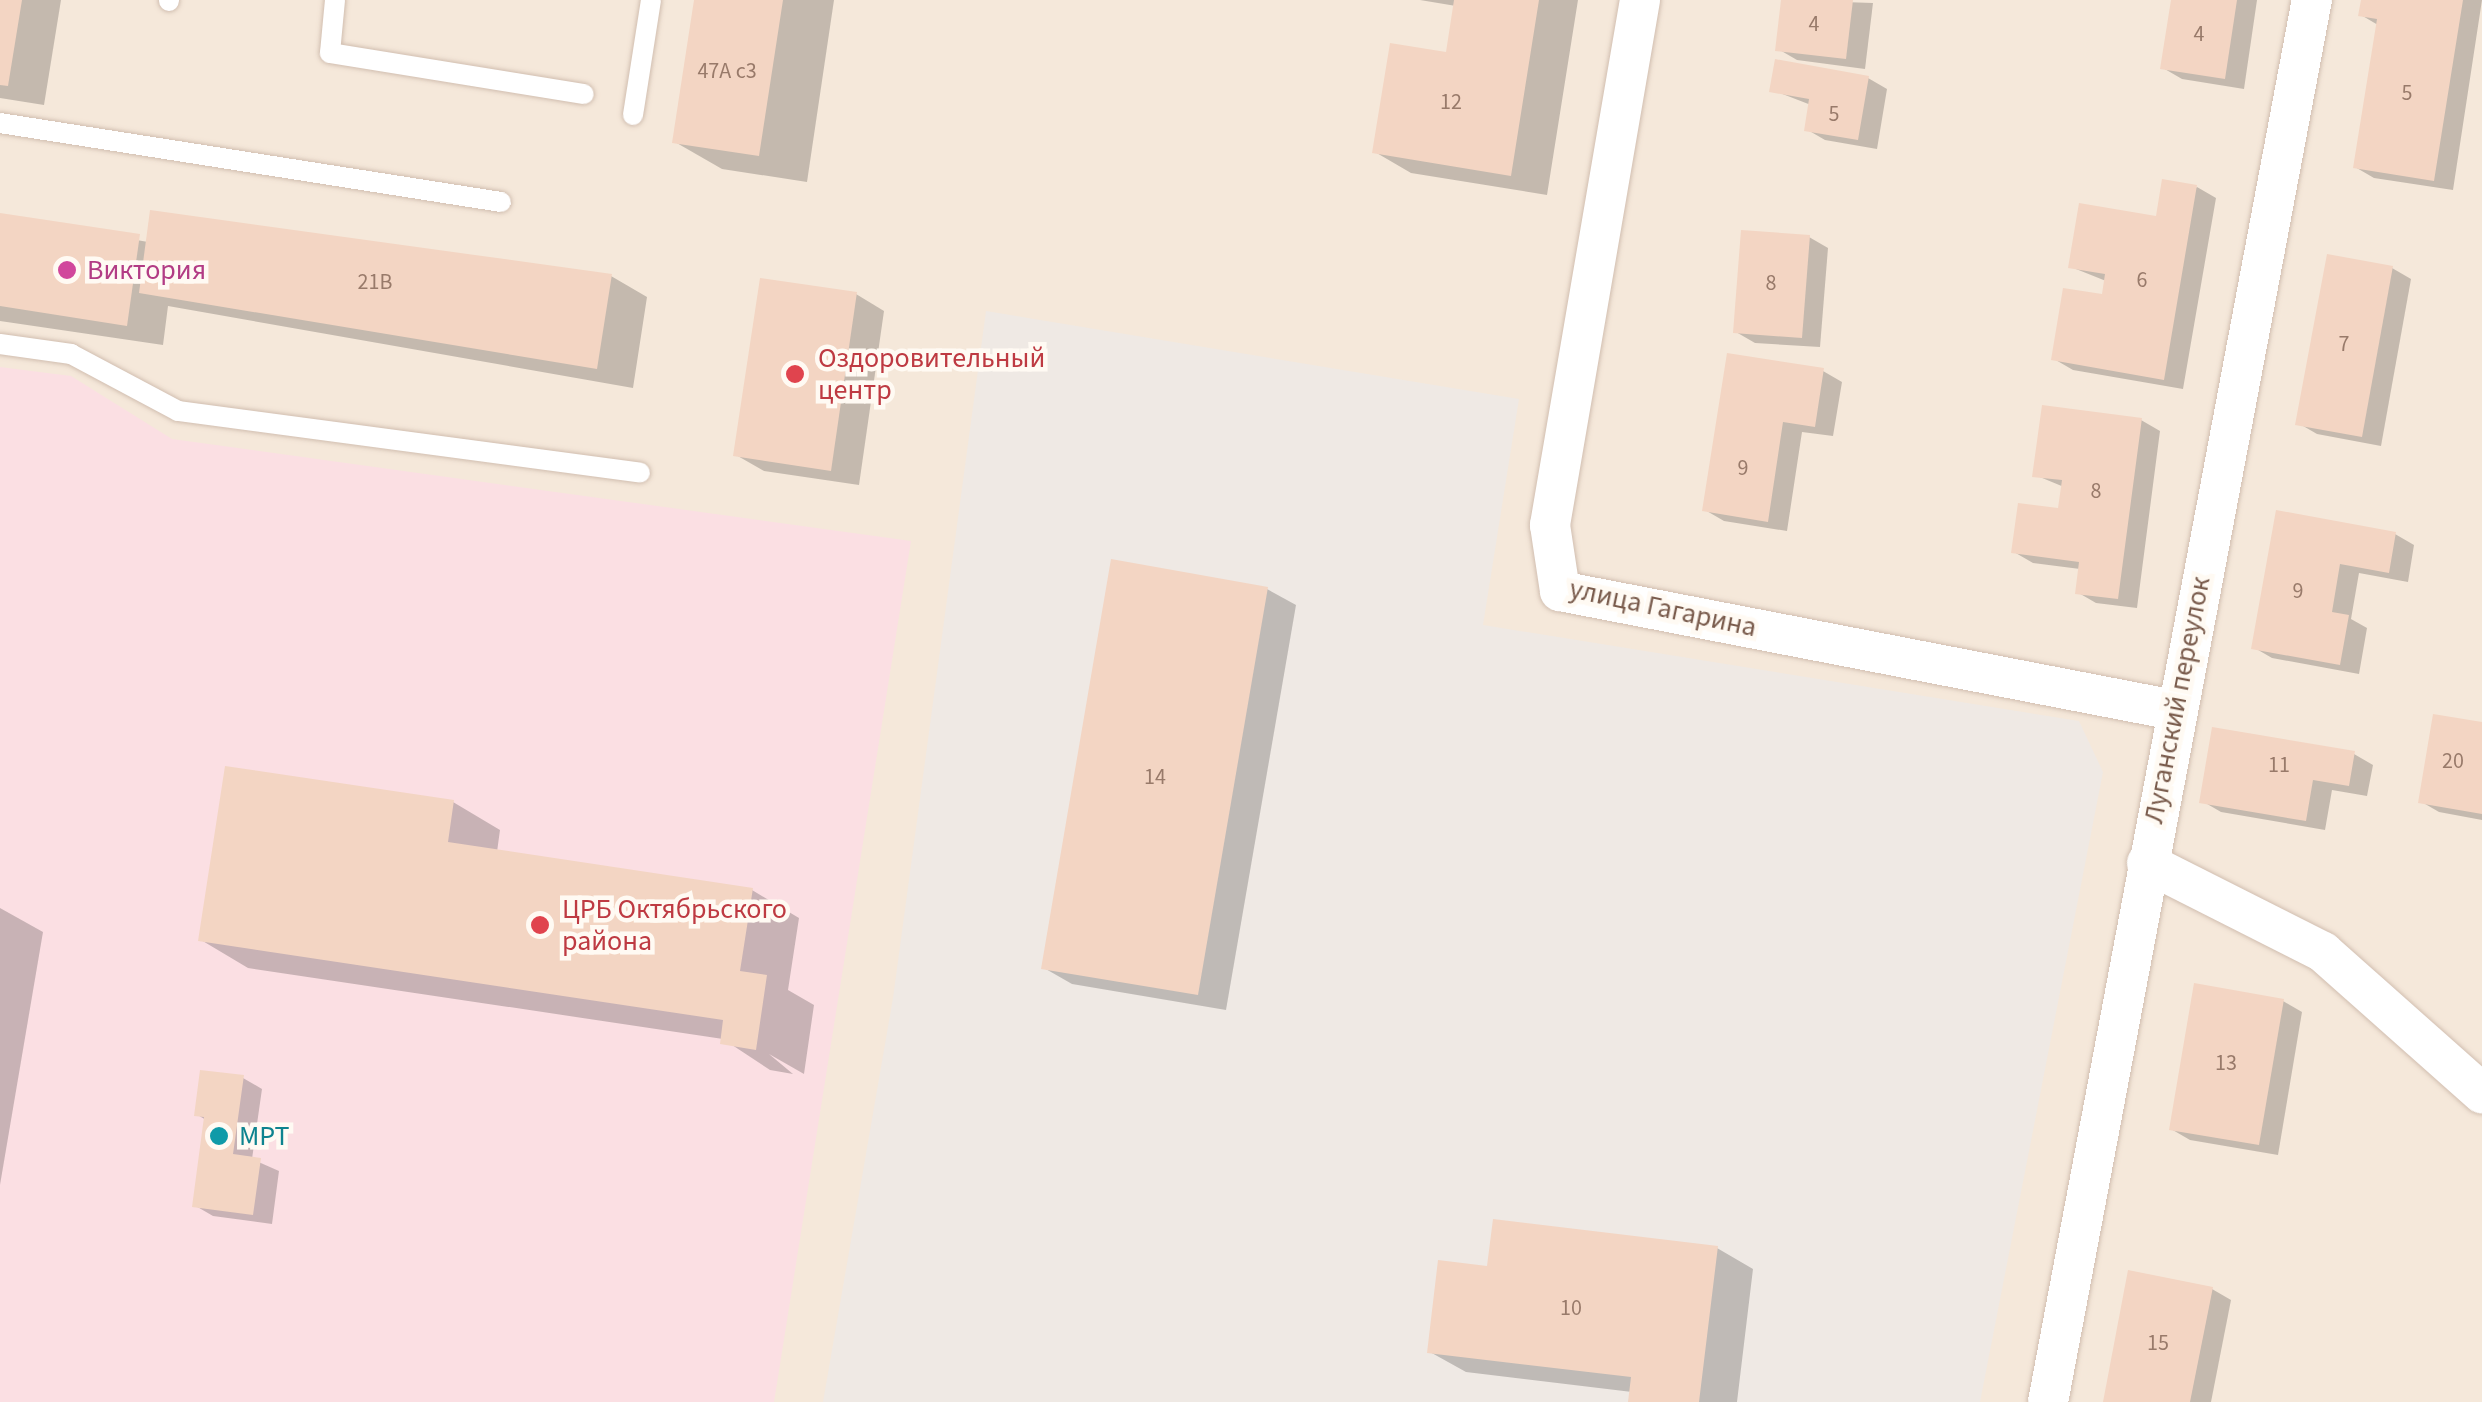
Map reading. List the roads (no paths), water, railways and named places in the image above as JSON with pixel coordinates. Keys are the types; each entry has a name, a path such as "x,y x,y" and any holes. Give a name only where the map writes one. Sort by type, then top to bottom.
{"street":[{"name":"улица Гагарина","path":"1640,0 1550,525 1560,591 2174,710"},
{"name":"Луганский переулок","path":"2048,1402 2174,710 2312,0"},
{"path":"2147,864 2323,952 2482,1093"}],"lane":[{"path":"335,0 330,53 584,94"},
{"path":"633,115 651,0"},
{"path":"0,123 501,202"},
{"path":"0,344 71,354 178,411 640,473"}],"place":[{"name":"Виктория","path":"67,270"},
{"name":"Оздоровительный центр","path":"795,374"},
{"name":"ЦРБ Октябрьского района","path":"540,925"},
{"name":"МРТ","path":"219,1136"}]}
